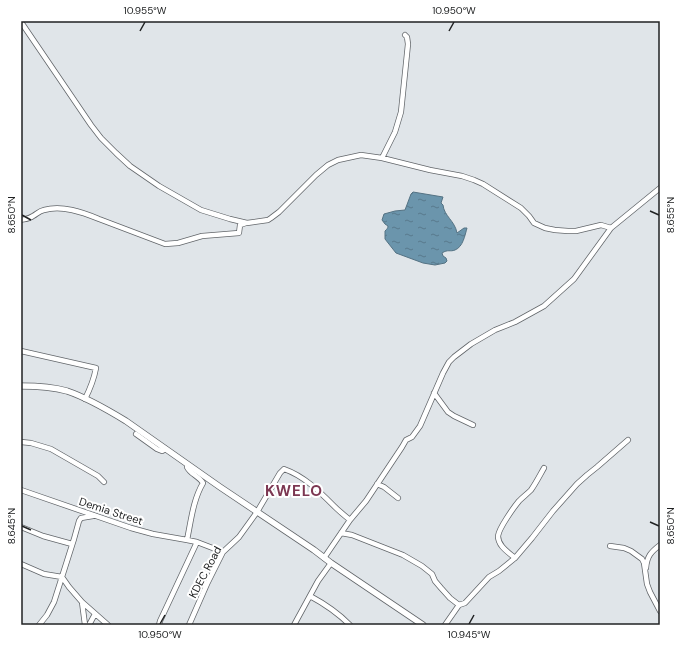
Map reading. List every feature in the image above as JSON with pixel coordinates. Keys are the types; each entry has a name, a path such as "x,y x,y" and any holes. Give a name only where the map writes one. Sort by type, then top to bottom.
{"main road":[{"path":"21,386 48,387 67,391 100,406 126,421 423,625"}],"street":[{"path":"21,22 101,138 130,166 159,186 201,210 247,223"},
{"path":"382,158 396,132 401,112 408,44 407,37 405,35"},
{"path":"21,220 33,217 44,210 55,208 70,209 85,213 165,244 178,243 202,236 239,233 240,225 268,220 271,218 328,165 338,160 361,155 382,158 474,180 521,208 534,223 545,228 568,231 576,231 601,225 611,228"},
{"path":"324,558 350,520 366,501 406,440 412,437 420,426 443,372 449,362 470,344 495,330 515,322 548,303 574,279 611,228 660,188"},
{"path":"21,351 96,368 91,387 85,399"},
{"path":"434,393 448,412 473,425"},
{"path":"136,434 157,449 162,451 166,449"},
{"path":"445,625 459,605 465,602 489,577 515,558 577,484 628,440"},
{"path":"21,442 51,449 98,476 104,482"},
{"path":"187,540 198,492 202,483 200,478 189,470 187,467 188,465"},
{"path":"515,558 502,547 498,536 499,531 520,500 530,490 544,468"},
{"name":"KDEC Road","path":"189,625 223,552 239,537 257,512 280,473 284,470 292,472 314,486 335,508 350,520"},
{"path":"377,484 398,498"},
{"name":"Demia Street","path":"21,490 131,528 153,534 197,542 223,552"},
{"path":"39,625 51,608 80,519 94,515"},
{"path":"21,527 43,536 72,544"},
{"path":"341,533 352,535 404,555 432,574 435,581 441,588 459,605"},
{"path":"160,625 170,598 197,542"},
{"path":"645,573 646,563 651,552 660,545"},
{"path":"610,546 624,548 642,559 650,592 660,610"},
{"path":"294,625 318,581 331,563"},
{"path":"21,564 44,574 62,577 82,602 108,625"},
{"path":"310,596 339,614 350,625"},
{"path":"82,602 85,625"},
{"path":"89,625 95,614"}],"water":[{"path":"413,192 443,197 441,203 457,233 464,228 467,228 463,240 458,248 442,253 447,261 445,263 435,265 423,263 396,253 385,239 385,231 388,226 382,220 384,214 405,210"}],"district":[{"name":"KWELO","path":"294,491"}]}
